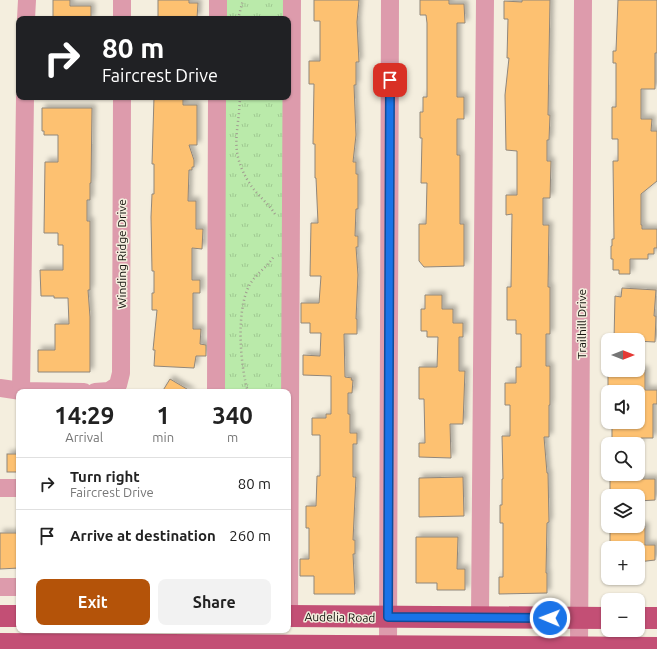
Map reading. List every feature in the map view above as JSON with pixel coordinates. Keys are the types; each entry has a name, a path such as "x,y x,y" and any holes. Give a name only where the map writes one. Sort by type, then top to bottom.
{"main road":[{"path":"0,616 16,616"},
{"name":"Audelia Road","path":"291,616 601,618"},
{"path":"645,618 657,618"},
{"path":"10,645 114,641 216,647 657,648"}],"street":[{"path":"26,0 26,16"},
{"path":"122,0 122,16"},
{"path":"218,0 218,16"},
{"path":"289,389 292,0"},
{"path":"388,648 390,0"},
{"path":"480,617 485,0"},
{"name":"Trailhill Drive","path":"579,649 583,0"},
{"path":"21,389 25,100"},
{"name":"Winding Ridge Drive","path":"112,389 118,385 120,373 122,100"},
{"path":"216,389 217,100"},
{"path":"0,388 16,390"},
{"path":"0,488 16,488"},
{"path":"0,586 16,587"}],"path":[{"path":"239,16 243,0"},
{"path":"240,100 235,142 238,162 250,184 269,204 277,221"},
{"path":"247,389 242,355 241,317 243,301 249,285 255,277 270,264 276,251"}],"green space":[{"path":"222,0 294,0 288,389 220,389 222,100 291,100 291,16 222,16"}],"building":[{"path":"53,0 70,0 70,6 91,6 91,16 53,16"},
{"path":"158,0 189,0 189,3 198,3 197,16 158,16"},
{"path":"314,0 359,0 357,22 359,62 356,62 356,85 354,85 356,135 353,162 356,162 356,174 358,174 358,209 356,209 355,236 358,236 358,247 356,247 358,275 356,319 357,334 344,334 345,377 352,378 351,380 353,380 352,393 348,393 350,433 357,433 357,444 353,444 353,477 356,477 353,540 355,540 355,554 353,554 355,594 314,594 314,576 300,576 300,559 309,559 309,528 306,528 306,506 316,506 317,476 320,476 320,435 312,435 312,418 326,418 326,414 331,414 331,376 303,375 303,355 320,356 321,333 310,333 310,323 301,323 301,303 319,303 321,276 310,276 311,223 318,223 315,178 315,144 313,144 314,84 309,84 309,61 320,61 320,21 314,21"},
{"path":"420,0 449,0 449,4 464,4 465,23 457,23 457,97 464,97 464,119 457,119 457,155 460,155 460,224 464,224 464,266 424,267 419,261 419,224 426,224 427,183 421,183 422,138 420,138 420,112 423,112 423,97 427,97 427,23 426,15 420,15"},
{"path":"522,0 550,0 548,115 550,115 549,140 547,140 547,161 551,161 550,198 543,198 543,225 549,225 548,287 550,287 550,334 546,334 546,366 550,366 549,437 544,437 548,473 549,522 547,523 547,593 499,594 499,577 503,577 503,523 500,523 500,505 502,505 503,479 502,436 510,436 510,405 505,405 505,383 516,383 516,367 521,367 521,334 516,334 516,320 507,320 507,287 511,287 512,214 506,215 506,195 517,195 517,151 506,150 505,95 509,58 507,58 508,19 504,19 504,1 522,2"},
{"path":"618,0 657,0 655,89 641,89 641,119 652,119 651,131 657,131 657,181 641,194 641,225 642,229 657,229 657,248 654,248 654,254 648,254 648,259 630,259 630,274 619,274 619,270 613,270 613,259 611,259 612,239 614,239 613,161 618,161 618,139 612,139 612,107 616,107 616,63 613,63 613,51 616,51"},
{"path":"154,100 183,100 183,105 197,105 197,145 189,145 194,160 194,167 192,167 192,170 189,170 188,201 196,201 196,229 203,229 202,249 192,248 192,280 200,280 200,293 193,293 193,329 201,329 200,344 206,345 206,356 196,356 194,368 154,366 155,350 153,350 157,310 152,310 154,271 152,271 151,217 152,194 154,194 154,164 152,164"},
{"path":"42,108 92,108 91,183 90,200 87,200 87,221 90,221 90,290 88,290 90,317 90,372 38,372 38,350 55,350 55,324 69,324 68,298 41,296 40,270 63,270 63,245 58,245 58,233 44,233 45,162 58,162 58,135 44,135 44,131 42,131"},
{"path":"622,288 656,290 654,316 656,316 655,342 645,342 645,333 614,333 615,296 621,297"},
{"path":"425,295 442,295 442,309 453,309 453,323 463,323 463,337 459,337 459,371 465,371 463,424 450,424 451,458 419,457 419,443 425,443 424,399 419,399 419,367 437,367 438,337 427,337 427,331 421,331 421,309 425,309"},
{"path":"608,377 645,377 645,385 608,385"},
{"path":"170,379 187,389 164,389"},
{"path":"645,390 657,390 657,404 653,404 653,438 612,437 612,429 645,429"},
{"path":"7,454 16,454 16,472 7,472"},
{"path":"463,477 464,516 419,517 419,478"},
{"path":"645,479 655,479 655,500 645,501 645,489 610,489 610,481 645,481"},
{"path":"0,533 16,533 16,568 0,569"},
{"path":"610,533 645,533 645,541 610,541"},
{"path":"416,537 458,537 457,569 465,569 465,590 437,590 437,583 416,583"},
{"path":"645,545 655,545 655,560 645,561"}],"route":[{"path":"390,80 388,617 550,618"}]}
